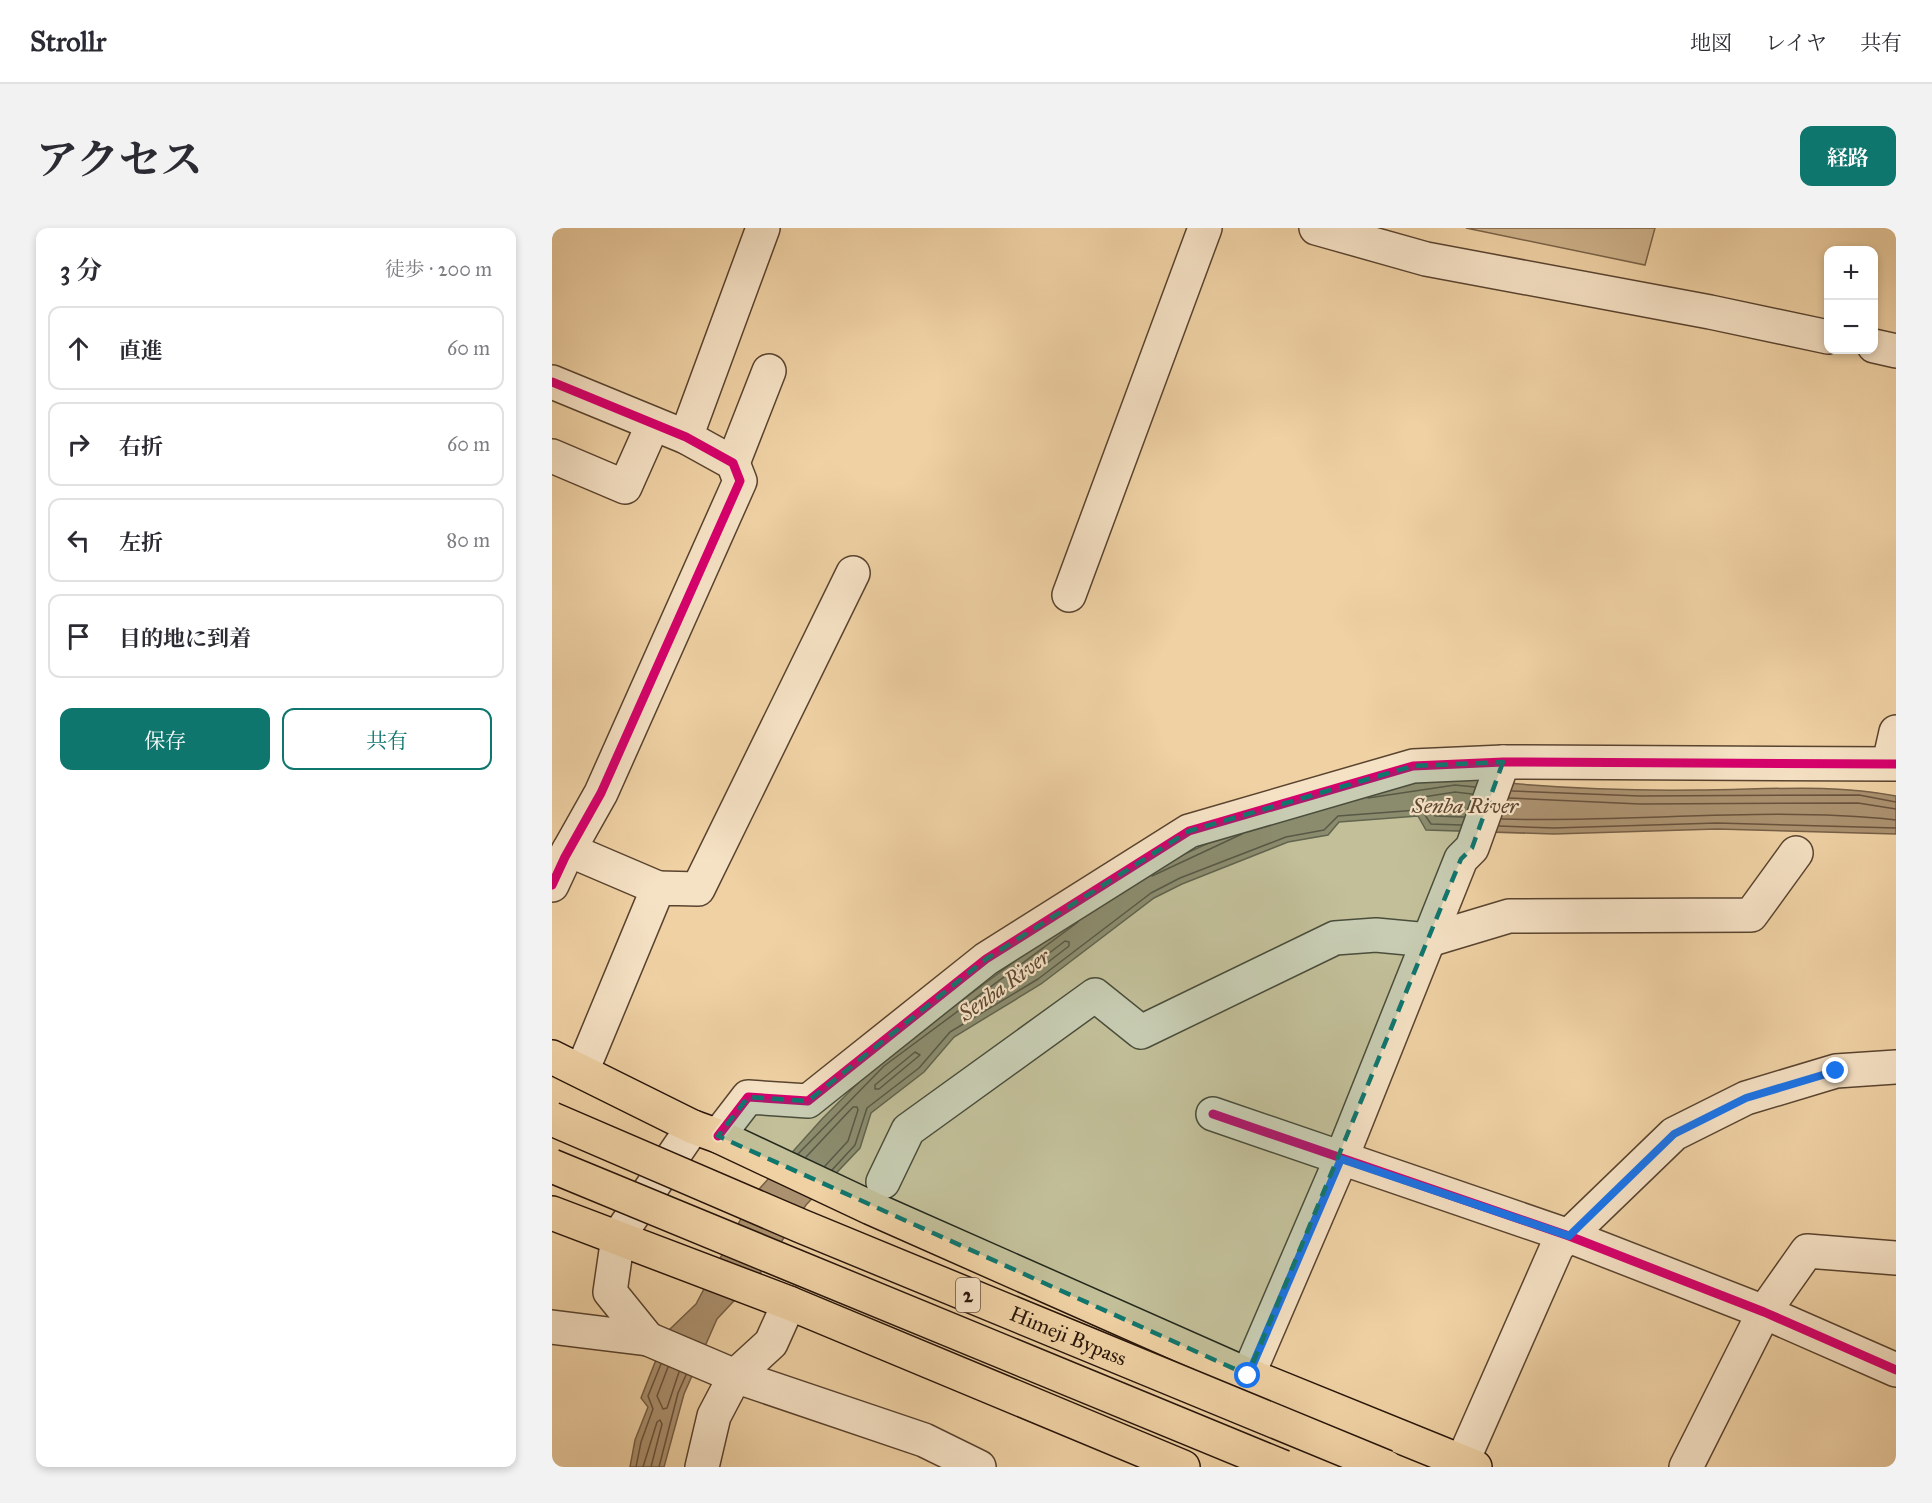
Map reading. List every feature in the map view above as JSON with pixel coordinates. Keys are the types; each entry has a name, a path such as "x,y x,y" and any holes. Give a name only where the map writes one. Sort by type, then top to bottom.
{"highway":[{"path":"552,1057 705,1131 877,1195 1248,1376 1466,1465"},
{"name":"Himeji Bypass","path":"552,1119 812,1230 1386,1467"},
{"name":"Himeji Bypass","path":"552,1166 1283,1467"},
{"path":"552,1171 619,1193"},
{"path":"552,1213 789,1304 1183,1467"}],"street":[{"path":"686,437 763,228"},
{"path":"1069,595 1205,228"},
{"path":"1316,228 1426,259 1824,336"},
{"path":"1878,347 1896,351"},
{"path":"733,463 769,371"},
{"path":"552,382 686,437 733,463 740,482 601,793 568,850 552,885"},
{"path":"552,456 625,487 653,424"},
{"path":"568,850 658,888 698,889 853,573"},
{"path":"648,1339 610,1292 618,1237 705,1131 748,1097 808,1101 986,959 1189,831 1413,766 1894,753"},
{"path":"1248,1376 1341,1159 1461,859 1472,848 1503,762"},
{"path":"877,1195 908,1130 1095,994 1141,1032 1335,938 1376,935 1429,940 1509,916 1751,915 1796,853"},
{"path":"582,1071 658,888"},
{"path":"1466,1465 1557,1247 1674,1134 1746,1098 1836,1071 1896,1067"},
{"path":"1213,1114 1569,1236 1764,1312 1896,1370"},
{"path":"1686,1467 1764,1312 1807,1251 1896,1258"},
{"path":"702,1467 714,1416 735,1376 771,1343 789,1304"},
{"path":"552,1327 648,1339 735,1376 924,1440 979,1467"}],"highlighted area":[{"path":"1503,762 1472,848 1461,859 1248,1375 718,1136 748,1097 808,1101 986,959 1189,831 1413,766"}],"shaded area":[{"path":"1466,228 1655,228 1645,265"}],"water":[{"name":"Senba River","path":"1456,778 1606,789 1822,788 1871,792 1896,796 1896,834 1717,829 1554,834 1426,830 1418,816 1339,822 1328,835 1288,842 1182,884 1154,898 1041,984 954,1037 924,1072 871,1113 860,1148 806,1205 761,1272 717,1319 684,1394 664,1467 630,1467 635,1440 648,1407 641,1398 667,1332 696,1304 753,1196 822,1119 880,1061 1119,884 1248,825 1399,785"}],"cycle path":[{"path":"552,382 686,437 733,463 740,481 601,793 552,885"},
{"path":"718,1136 748,1097 808,1101 986,959 1189,831 1413,766 1503,762 1896,764"},
{"path":"1213,1114 1569,1236 1764,1312 1896,1370"}],"route":[{"path":"1248,1376 1341,1159 1569,1236 1674,1134 1746,1098 1836,1071"}]}
